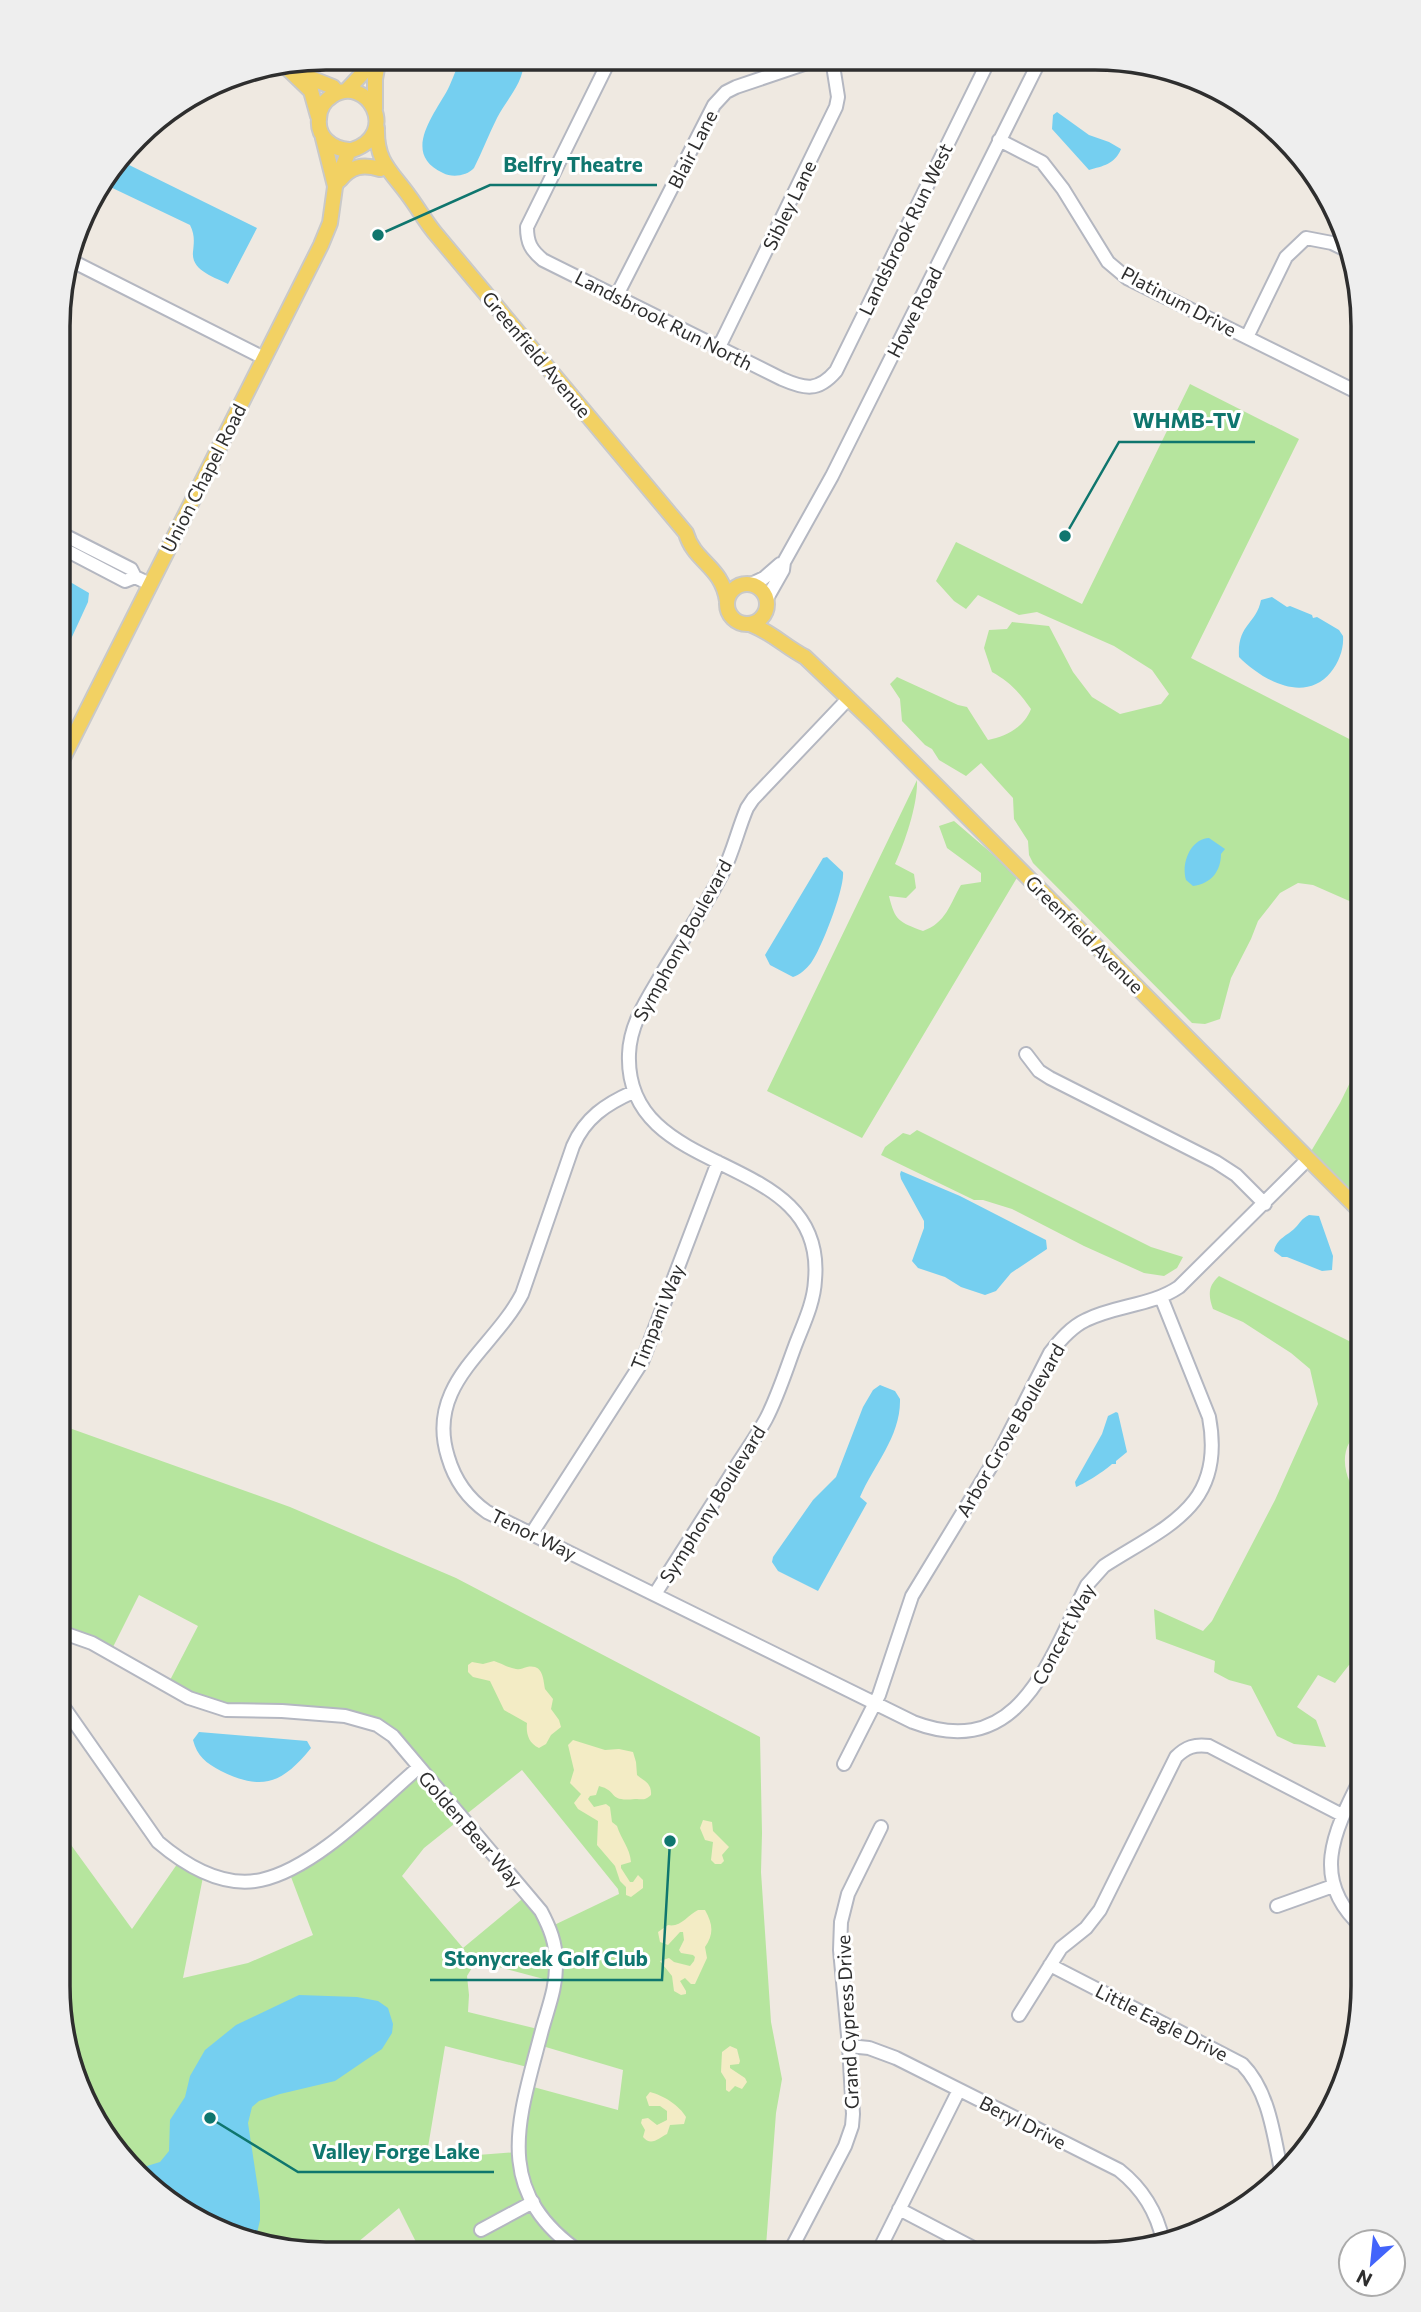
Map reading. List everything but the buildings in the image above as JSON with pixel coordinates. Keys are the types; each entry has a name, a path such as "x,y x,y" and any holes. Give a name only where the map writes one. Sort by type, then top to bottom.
{"main road":[{"path":"318,117 324,102 342,92 364,70"},
{"path":"292,72 311,91 322,135 335,147 351,150 369,141 376,116 377,70"},
{"path":"296,72 342,92 363,96 376,116"},
{"name":"Greenfield Avenue","path":"376,116 379,153 385,172"},
{"name":"Union Chapel Road","path":"322,135 327,146 335,187"},
{"name":"Greenfield Avenue","path":"351,150 385,172 407,193 435,233 686,533 689,544 719,576 727,601"},
{"name":"Union Chapel Road","path":"70,744 321,245 331,216 335,187 351,150"},
{"path":"335,187 350,170 368,165 385,172"},
{"name":"Greenfield Avenue","path":"686,533 695,537 721,566 746,585"},
{"path":"746,585 759,589 766,603 761,618 750,624 733,618 727,607 727,601 734,589 746,585"},
{"name":"Greenfield Avenue","path":"766,603 776,626 799,645 805,657"},
{"name":"Greenfield Avenue","path":"750,624 770,632 805,657 933,781 1351,1202"}],"street":[{"name":"Landsbrook Run North","path":"605,70 527,227 527,239 531,249 543,260 782,379 802,387 811,387"},
{"name":"Blair Lane","path":"617,295 714,105 726,92 736,87 786,70"},
{"name":"Sibley Lane","path":"719,347 836,107 838,97 834,70"},
{"name":"Landsbrook Run West","path":"811,387 828,380 836,371 984,70"},
{"name":"Howe Road","path":"766,603 783,570 784,562 832,476 1035,70"},
{"name":"Platinum Drive","path":"999,140 1042,162 1063,189 1108,262 1127,278 1351,389"},
{"path":"1247,337 1286,257 1306,238 1338,246"},
{"path":"78,264 264,358"},
{"path":"70,538 131,569 135,577 150,584"},
{"path":"70,552 125,581 135,577"},
{"name":"Howe Road","path":"746,585 764,578 784,562"},
{"name":"Symphony Boulevard","path":"655,1594 766,1419 804,1323 816,1280 812,1245 803,1222 795,1211 760,1182 663,1131 646,1114 633,1092 629,1052 636,1020 722,874 747,808 848,699"},
{"path":"1026,1054 1040,1071 1050,1078 1227,1169 1265,1204"},
{"name":"Tenor Way","path":"633,1092 608,1104 592,1116 581,1130 573,1146 522,1294 458,1378 447,1401 444,1415 443,1432 451,1468 467,1496 488,1512 875,1703"},
{"name":"Arbor Grove Boulevard","path":"844,1764 875,1703 912,1596 999,1453 1059,1340 1086,1320 1161,1297 1190,1279 1308,1159"},
{"name":"Timpani Way","path":"532,1534 642,1362 718,1162"},
{"name":"Concert Way","path":"875,1703 920,1725 946,1731 981,1728 1007,1716 1036,1685 1087,1584 1095,1574 1173,1524 1197,1499 1209,1468 1212,1434 1209,1417 1161,1297"},
{"name":"Golden Bear Way","path":"70,1635 92,1643 189,1698 226,1710 345,1716 377,1725 393,1736 541,1911 554,1942 555,1981 526,2085 518,2132 520,2167 533,2202 567,2242"},
{"path":"70,1716 158,1842 180,1860 204,1872 236,1880 261,1880 319,1853 418,1768"},
{"path":"1019,2015 1061,1948 1086,1928 1100,1910 1176,1757 1184,1749 1209,1746 1342,1815"},
{"path":"1351,1797 1342,1815 1329,1858 1333,1886 1340,1903 1351,1915"},
{"name":"Grand Cypress Drive","path":"795,2242 849,2137 853,2114 840,1950 841,1922 848,1894 881,1827"},
{"path":"1277,1906 1333,1886"},
{"name":"Little Eagle Drive","path":"1050,1965 1242,2064 1262,2093 1279,2164"},
{"name":"Beryl Drive","path":"849,2046 882,2052 1119,2171 1129,2178 1148,2201 1161,2233"},
{"path":"883,2242 959,2090"},
{"path":"481,2230 533,2202"},
{"path":"899,2209 962,2242"}],"green space":[{"path":"1190,384 1299,439 1191,658 1351,740 1351,902 1313,885 1298,883 1280,893 1258,921 1231,978 1220,1019 1205,1024 1192,1023 1033,863 1029,855 1028,841 1014,819 1013,798 981,763 966,776 939,760 932,749 902,721 900,699 890,684 897,677 967,707 988,740 1008,734 1024,721 1031,709 1014,688 992,672 984,648 989,630 1007,629 1012,622 1049,626 1073,672 1092,697 1120,714 1161,704 1169,694 1152,670 1114,646 1037,612 1019,615 978,595 966,609 954,601 936,581 956,542 1082,604"},
{"path":"917,780 910,823 895,864 914,874 916,888 906,898 889,896 899,920 923,931 931,928 942,918 961,885 981,882 981,873 947,848 939,826 954,821 1018,876 862,1138 767,1091"},
{"path":"1351,1081 1351,1194 1310,1153"},
{"path":"917,1130 1151,1247 1183,1257 1177,1268 1164,1276 1144,1273 1012,1209 974,1200 881,1155 885,1147 903,1133 910,1135"},
{"path":"1219,1276 1351,1342 1351,1440 1345,1454 1345,1464 1351,1484 1351,1664 1335,1683 1318,1675 1297,1707 1316,1720 1326,1747 1294,1744 1277,1736 1251,1686 1229,1680 1214,1672 1215,1661 1156,1639 1154,1609 1203,1631 1212,1621 1275,1500 1318,1404 1310,1369 1291,1353 1243,1322 1213,1309 1210,1291"},
{"path":"70,1428 290,1507 456,1578 760,1737 761,1872 771,2022 782,2079 776,2113 766,2242 416,2242 399,2208 358,2242 293,2240 260,2233 213,2216 184,2199 157,2178 123,2142 104,2114 79,2052 72,2019 70,1986 70,1844 132,1929 180,1860 204,1872 183,1978 248,1963 313,1935 288,1869 297,1865 418,1768 377,1725 226,1710 167,1686 198,1626 139,1595 110,1653 70,1636","holes":["522,1770 618,1889 619,1894 550,1927 527,1895 463,1948 402,1876 424,1848","476,1961 555,1982 542,2030 468,2012 467,1976","539,2045 623,2070 618,2110 526,2085 518,2152 426,2159 445,2046 531,2068"]}],"sand":[{"path":"494,1661 516,1669 536,1668 541,1673 545,1689 553,1699 551,1709 561,1727 539,1748 528,1737 527,1723 504,1710 490,1681 473,1677 468,1672 468,1665 472,1662 483,1664"},
{"path":"573,1740 605,1750 633,1752 637,1775 650,1788 651,1795 647,1798 626,1800 617,1798 599,1786 596,1795 588,1799 594,1807 606,1804 610,1807 612,1822 617,1826 631,1862 621,1865 621,1868 630,1882 638,1875 643,1880 643,1888 631,1897 626,1895 626,1887 620,1881 615,1866 597,1845 598,1821 578,1809 574,1803 581,1794 570,1783 574,1770 568,1745"},
{"path":"703,1820 712,1822 713,1831 729,1847 722,1855 724,1861 721,1864 715,1864 711,1860 713,1842 705,1840 700,1828"},
{"path":"698,1910 705,1910 711,1924 710,1938 705,1947 707,1958 695,1984 685,1978 680,1981 686,1991 686,1994 681,1995 674,1991 672,1976 660,1961 669,1958 690,1966 695,1957 679,1950 684,1940 683,1932 668,1945 660,1942 658,1932 668,1925 680,1923"},
{"path":"730,2046 737,2049 740,2061 739,2064 730,2065 730,2068 747,2082 742,2089 735,2086 729,2092 721,2072 722,2052"},
{"path":"650,2092 671,2102 686,2117 684,2124 670,2125 667,2134 652,2142 643,2137 645,2130 642,2119 648,2118 657,2125 667,2120 667,2111 660,2106 649,2106 646,2097"}],"water":[{"path":"457,70 522,70 474,168 459,175 443,173 431,165 424,156 422,145 429,122"},
{"path":"1057,112 1089,135 1121,149 1118,154 1108,164 1089,170 1052,129 1053,115"},
{"path":"128,164 257,228 228,284 200,269 196,264 193,259 193,235 190,225 111,187"},
{"path":"70,582 89,593 88,602 70,641"},
{"path":"1272,597 1287,607 1312,615 1313,618 1317,617 1339,630 1343,636 1339,660 1321,682 1309,687 1284,686 1260,674 1239,657 1241,638 1261,600"},
{"path":"1209,838 1225,849 1214,876 1205,883 1193,886 1186,880 1185,874 1188,853 1202,839"},
{"path":"827,857 843,872 840,891 832,919 815,956 805,970 793,977 770,965 765,955 823,858"},
{"path":"901,1171 960,1196 1046,1240 1047,1249 1011,1273 996,1291 985,1295 918,1268 912,1261 924,1221 901,1179"},
{"path":"1309,1215 1319,1216 1333,1256 1332,1270 1322,1271 1282,1257 1274,1251 1280,1240"},
{"path":"880,1385 895,1391 900,1399 896,1425 886,1450 860,1497 867,1503 818,1591 778,1571 772,1562 773,1557 813,1500 836,1477 863,1407 873,1390"},
{"path":"1116,1412 1127,1452 1116,1464 1076,1487 1075,1482 1102,1434 1108,1416"},
{"path":"199,1732 307,1741 311,1748 281,1776 260,1782 248,1781 221,1771 203,1758 193,1740"},
{"path":"299,1995 357,1997 378,2001 388,2008 393,2024 392,2033 382,2049 335,2081 280,2094 259,2101 252,2107 248,2123 260,2202 257,2232 198,2208 170,2189 145,2167 160,2162 169,2151 170,2120 185,2097 190,2076 205,2050 236,2025"}],"place":[{"name":"Belfry Theatre","path":"378,235"},
{"name":"WHMB-TV","path":"1065,536"},
{"name":"Stonycreek Golf Club","path":"670,1841"},
{"name":"Valley Forge Lake","path":"210,2118"}]}
